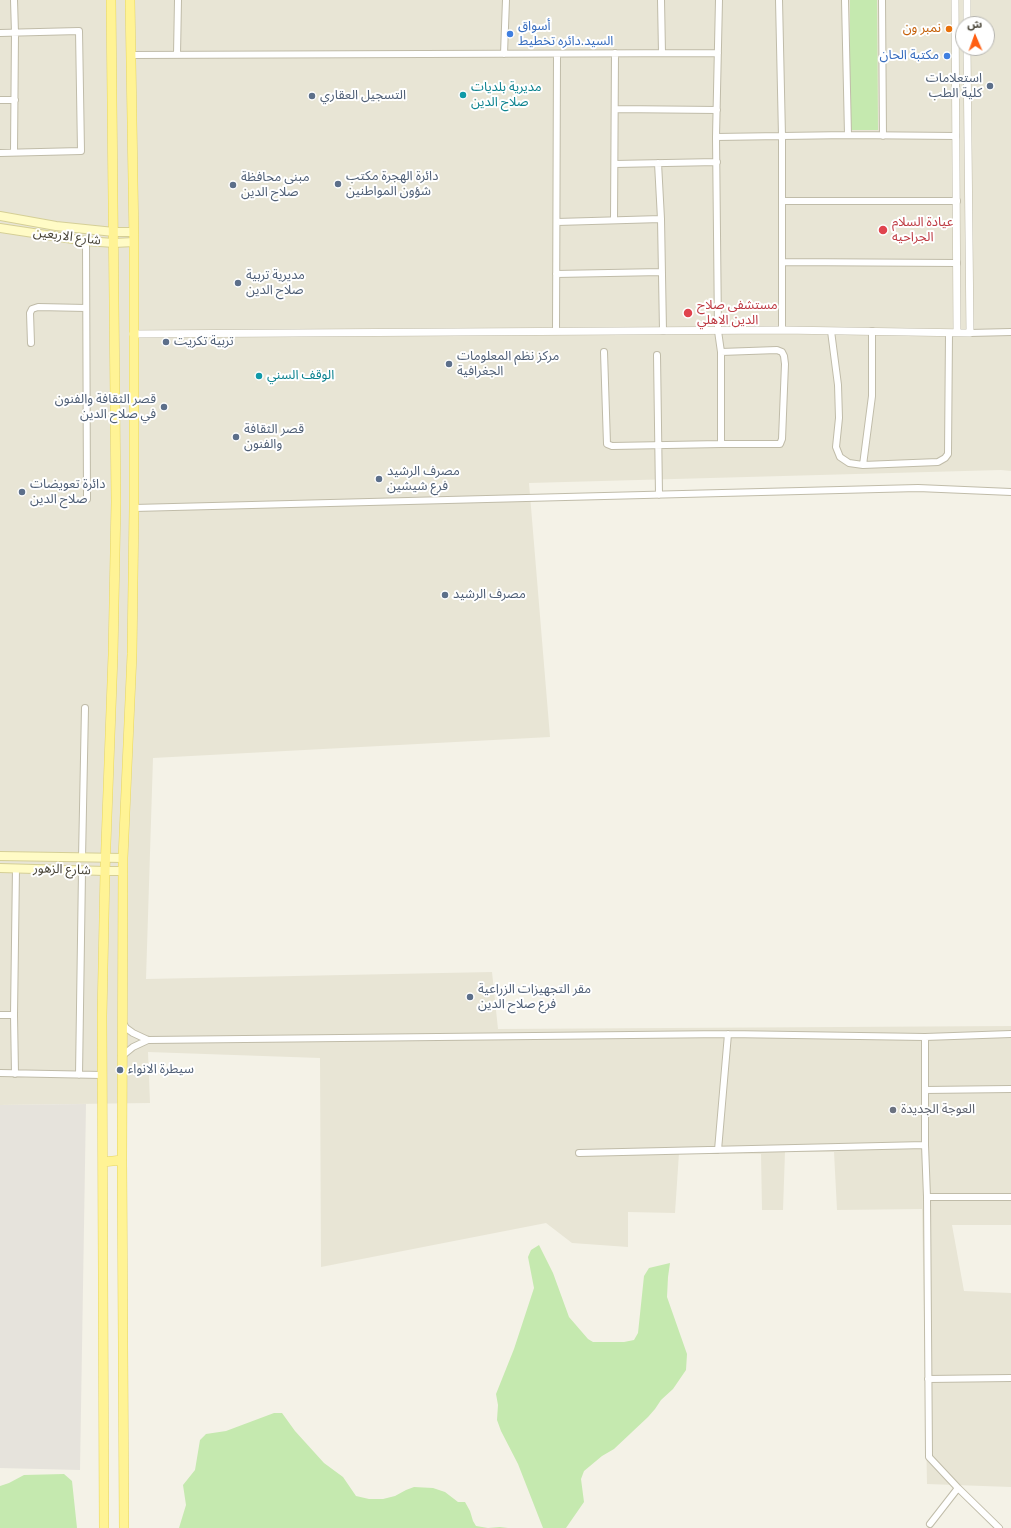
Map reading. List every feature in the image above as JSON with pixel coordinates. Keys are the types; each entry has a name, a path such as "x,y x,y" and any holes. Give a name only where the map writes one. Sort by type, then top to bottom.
{"main road":[{"path":"104,1528 102,1075 105,871 113,655 116,510 111,0"},
{"path":"124,1528 122,1160 123,858 132,654 134,508 134,242 130,0"},
{"path":"0,216 56,226 114,232 133,232"},
{"name":"شارع الاربعين","path":"0,228 86,241 114,243 134,242"},
{"name":"شارع الزهور","path":"0,856 123,858"},
{"name":"شارع الزهور","path":"0,868 123,871"},
{"path":"103,1162 122,1160"}],"street":[{"path":"14,0 14,152"},
{"path":"177,55 178,0"},
{"path":"504,54 506,0"},
{"path":"661,0 662,53"},
{"path":"719,0 716,137 718,331 721,352 722,444"},
{"path":"780,0 782,330"},
{"path":"845,0 848,135"},
{"path":"882,0 883,136"},
{"path":"955,0 955,16"},
{"path":"967,0 967,16"},
{"path":"0,33 79,31 81,151 0,153"},
{"path":"614,220 615,53"},
{"path":"130,55 718,53"},
{"path":"556,331 557,54"},
{"path":"955,56 957,333"},
{"path":"967,56 970,333"},
{"path":"0,100 15,100"},
{"path":"615,109 717,110"},
{"path":"716,137 848,135 956,136"},
{"path":"615,164 717,162"},
{"path":"658,163 661,219 663,331"},
{"path":"782,201 957,201"},
{"path":"557,222 661,219"},
{"path":"86,241 87,499"},
{"path":"782,262 957,263"},
{"path":"556,274 662,272"},
{"path":"31,343 30,313 32,309 38,307 86,308"},
{"path":"133,334 782,330 949,333 1011,332"},
{"path":"831,331 838,385 839,418 836,448 840,457 849,463 863,464 938,462 945,458 948,454 949,333"},
{"path":"863,464 872,396 872,332"},
{"path":"604,352 607,444 612,446 659,446 780,444 782,439 785,364 782,352 777,350 721,352"},
{"path":"658,354 659,495"},
{"path":"134,508 918,488 1011,492"},
{"path":"82,858 85,708"},
{"path":"15,1074 14,1015 16,868"},
{"path":"79,1075 82,871"},
{"path":"0,1014 14,1015"},
{"path":"122,1022 126,1028 148,1040"},
{"path":"718,1150 728,1034"},
{"path":"122,1056 133,1047 148,1040 728,1034 925,1037 1011,1034"},
{"path":"925,1037 929,1457 999,1528"},
{"path":"0,1074 102,1075"},
{"path":"925,1090 1011,1089"},
{"path":"579,1153 925,1145"},
{"path":"927,1197 1011,1197"},
{"path":"928,1379 1011,1378"},
{"path":"930,1524 958,1488"}],"shaded area":[{"path":"0,0 1011,0 1011,471 1001,470 529,483 550,737 153,758 146,979 492,972 498,1029 1011,1026 1011,1225 952,1225 964,1291 1011,1293 1011,1487 927,1484 922,1209 837,1210 834,1152 785,1152 783,1210 762,1210 761,1154 679,1153 675,1213 628,1212 628,1247 572,1243 546,1223 321,1267 320,1058 148,1052 150,1103 0,1105"},
{"path":"86,1104 80,1470 0,1468 0,1105"}],"green space":[{"path":"850,0 877,0 878,130 850,130"},
{"path":"539,1245 553,1273 569,1317 588,1339 593,1342 624,1342 634,1340 638,1333 644,1276 649,1268 670,1263 667,1297 687,1354 686,1370 673,1389 661,1400 648,1417 614,1449 602,1456 584,1471 581,1479 584,1502 566,1528 543,1528 518,1464 497,1420 498,1405 496,1394 514,1349 534,1288 528,1257 531,1250"},
{"path":"274,1413 282,1413 295,1431 324,1463 343,1477 356,1496 369,1499 383,1499 395,1496 414,1487 433,1488 445,1492 458,1502 465,1502 476,1526 488,1528 179,1528 186,1505 183,1485 195,1470 200,1440 206,1434 226,1431"},
{"path":"64,1474 72,1481 77,1528 0,1528 0,1486 24,1475"}],"place":[{"name":"نمبر ون","path":"949,29"},
{"name":"أسواق السيد.دائره تخطيط","path":"510,34"},
{"name":"مكتبة الحان","path":"947,56"},
{"name":"استعلامات كلية الطب","path":"990,86"},
{"name":"مديرية بلديات صلاح الدين","path":"463,95"},
{"name":"التسجيل العقاري","path":"312,96"},
{"name":"دائرة الهجرة مكتب شؤون المواطنين","path":"338,184"},
{"name":"مبنى محافظة صلاح الدين","path":"233,185"},
{"name":"عيادة السلام الجراحيه","path":"883,230"},
{"name":"مديرية تربية صلاح الدين","path":"238,283"},
{"name":"مستشفى صلاح الدين الاهلي","path":"688,313"},
{"name":"تربية تكريت","path":"166,342"},
{"name":"مركز نظم المعلومات الجغرافية","path":"449,364"},
{"name":"الوقف السني","path":"259,376"},
{"name":"قصر الثقافة والفنون في صلاح الدين","path":"164,407"},
{"name":"قصر الثقافة والفنون","path":"236,437"},
{"name":"مصرف الرشيد فرع شيشين","path":"379,479"},
{"name":"دائرة تعويضات صلاح الدين","path":"22,492"},
{"name":"مصرف الرشيد","path":"445,595"},
{"name":"مقر التجهيزات الزراعية فرع صلاح الدين","path":"470,997"},
{"name":"سيطرة الانواء","path":"120,1070"},
{"name":"العوجة الجديدة","path":"893,1110"}]}
